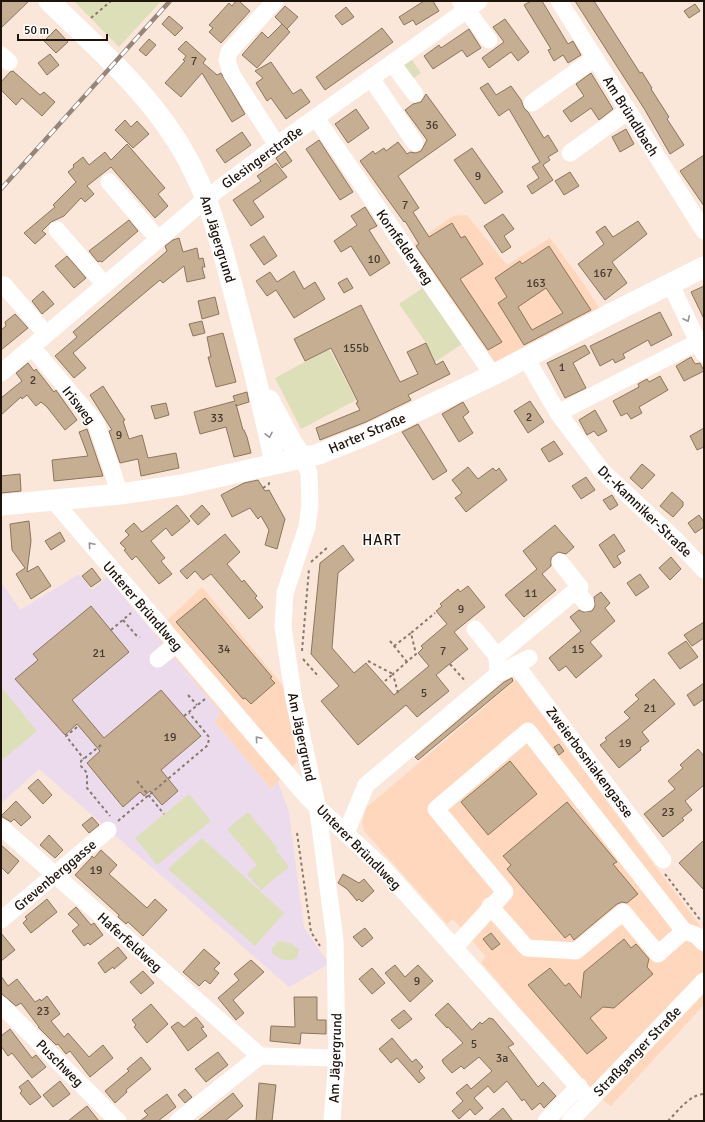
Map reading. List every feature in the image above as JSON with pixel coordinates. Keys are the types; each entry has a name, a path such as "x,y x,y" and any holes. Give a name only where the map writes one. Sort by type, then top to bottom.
{"main road":[{"name":"Am Jägergrund","path":"49,1 114,64 152,106 168,127 207,198 255,369 275,464"},
{"name":"Harter Straße","path":"1,505 120,494 182,485 319,454 369,434 493,375 670,283 704,267"},
{"name":"Am Jägergrund","path":"255,369 265,393 292,444 303,458"}],"street":[{"path":"275,1 229,52 227,60 232,75 278,145"},
{"name":"Am Bründlbach","path":"559,1 704,231"},
{"path":"468,4 488,40"},
{"name":"Glesingerstraße","path":"1,373 207,198 392,63 468,4"},
{"path":"532,103 594,58"},
{"path":"392,63 415,94"},
{"path":"371,78 415,143"},
{"path":"570,153 628,111"},
{"name":"Kornfelderweg","path":"316,118 493,375"},
{"path":"109,182 158,239"},
{"path":"57,230 105,285"},
{"path":"558,413 630,377 701,348 670,283"},
{"path":"4,285 46,334"},
{"name":"Irisweg","path":"32,347 96,423 120,494"},
{"name":"Dr.-Kamniker-Straße","path":"526,358 558,413 602,470 676,540 704,570"},
{"name":"Am Jägergrund","path":"303,458 309,474 310,506 307,527 285,593 283,627 294,700 317,804 335,940 337,1058 332,1121"},
{"name":"Unterer Bründlweg","path":"53,500 307,797 317,804 384,869 590,1100"},
{"path":"497,656 545,610 581,597 580,587 560,562"},
{"path":"475,629 497,656 498,674"},
{"path":"158,659 176,644"},
{"name":"Zweierbosniakengasse","path":"346,832 366,785 498,674 523,662 664,867"},
{"path":"454,948 490,906 505,892 436,809 528,731 684,931 696,935 704,943"},
{"name":"Haferfeldweg","path":"1,827 260,1056"},
{"name":"Grevenberggasse","path":"1,920 112,827"},
{"path":"490,906 527,948 576,951 623,912 658,954 684,931"},
{"name":"Straßganger Straße","path":"570,1121 704,981"},
{"name":"Puschweg","path":"1,1005 118,1121"},
{"path":"178,1121 260,1056 337,1058"},
{"path":"546,1121 579,1086"}],"path":[{"path":"77,28 111,1"},
{"path":"319,677 302,657 309,563 328,547"},
{"path":"111,630 142,605"},
{"path":"394,646 412,633 435,612"},
{"path":"123,620 136,636 140,637"},
{"path":"384,681 416,654 412,633"},
{"path":"390,642 407,662"},
{"path":"368,661 393,674 398,693"},
{"path":"450,664 470,686"},
{"path":"184,716 215,690"},
{"path":"188,694 197,705"},
{"path":"101,745 81,761 81,766 86,773 87,788 112,827 208,745 209,737 189,713"},
{"path":"77,727 66,736 84,759"},
{"path":"137,781 164,814"},
{"path":"297,832 311,932 322,949"},
{"path":"664,867 704,925"},
{"path":"668,1121 697,1094 704,1094"}],"shaded area":[{"path":"467,215 507,265 550,238 582,281 601,311 493,368 413,244 453,216"},
{"path":"79,574 92,590 107,577 221,713 215,722 271,789 278,782 289,812 304,927 329,964 289,987 39,769 1,804 1,581 20,610"},
{"path":"202,587 284,687 292,714 297,762 271,789 215,722 154,633"},
{"path":"516,680 704,931 704,1005 611,1106 584,1085 481,962 486,957 453,919 447,924 364,831 362,822 367,807"}],"green space":[{"path":"74,1 161,1 119,47"},
{"path":"412,60 421,73 411,80 397,70"},
{"path":"424,287 462,344 435,362 426,343 399,304"},
{"path":"329,349 356,400 301,429 275,378"},
{"path":"1,687 37,731 1,761"},
{"path":"189,794 211,821 157,865 135,838"},
{"path":"248,812 278,849 276,850 289,867 261,890 247,874 257,865 227,829"},
{"path":"202,838 284,913 255,946 168,869"},
{"path":"278,941 290,943 299,949 297,958 284,960 272,953 272,948"}],"building":[{"path":"1,1 29,1 1,28"},
{"path":"236,1 239,1 250,11 221,43 209,32 213,28 209,25 229,3 232,6"},
{"path":"424,1 433,1 439,11 416,25 413,20 404,25 399,17"},
{"path":"531,1 542,1 568,44 573,41 581,55 568,63 563,55 554,61 548,50 551,49 524,5"},
{"path":"575,1 594,1 640,73 642,72 652,88 651,89 669,117 667,119 684,145 670,154 645,110"},
{"path":"695,4 700,11 689,18 684,11"},
{"path":"285,6 298,17 287,29 275,17"},
{"path":"346,7 354,17 342,25 335,16"},
{"path":"169,16 183,28 175,36 162,24"},
{"path":"505,19 529,52 518,61 511,52 489,68 482,58 504,42 493,27"},
{"path":"282,24 290,32 257,68 242,55 262,32 268,38"},
{"path":"382,28 393,42 325,90 316,77"},
{"path":"56,29 68,42 56,53 44,41"},
{"path":"469,29 481,48 467,57 462,50 433,69 424,56 439,45 441,48"},
{"path":"149,39 156,45 146,56 139,50"},
{"path":"186,41 206,59 203,63 217,75 221,73 245,114 232,122 202,73 181,97 165,83 185,61 183,60 186,56 178,49"},
{"path":"50,54 59,65 47,75 38,63"},
{"path":"271,62 293,94 301,89 310,102 286,119 271,98 267,101 256,83 263,78 255,71"},
{"path":"13,71 40,95 44,92 55,102 42,116 22,98 16,105 1,90 1,82 10,72"},
{"path":"591,73 613,109 599,120 591,108 571,122 563,111 584,96 576,84"},
{"path":"488,83 496,95 511,86 544,138 548,135 558,151 548,157 550,160 543,165 553,180 532,194 527,186 539,178 532,167 540,162 509,109 499,116 480,88"},
{"path":"426,94 456,135 398,176 419,208 413,212 429,237 452,223 461,238 465,236 483,264 460,279 502,342 488,350 416,246 419,244 405,221 404,222 360,161 373,151 375,154 384,148 386,151 398,142 407,154 410,152 416,153 421,151 427,140 405,110 413,104 421,102"},
{"path":"356,109 369,128 348,143 335,124"},
{"path":"125,120 131,127 137,121 149,134 133,148 115,130"},
{"path":"626,129 634,144 620,152 612,137"},
{"path":"242,132 251,145 225,163 216,150"},
{"path":"319,140 353,192 340,200 306,149"},
{"path":"127,144 165,188 158,194 168,206 155,218 111,167 87,186 94,194 85,202 81,198 64,216 51,222 42,231 46,234 35,244 24,233 55,207 53,205 76,182 68,172 74,167 73,165 83,157 89,165 105,152 111,160"},
{"path":"472,148 503,192 485,204 454,160"},
{"path":"285,151 292,161 282,168 276,158"},
{"path":"704,155 704,206 680,171"},
{"path":"276,163 287,177 253,201 264,217 251,226 233,200 261,181 257,176"},
{"path":"570,172 579,186 564,195 555,181"},
{"path":"365,207 377,226 369,230 390,263 370,276 351,246 341,252 334,241 357,225 351,216"},
{"path":"503,214 514,229 504,236 511,247 502,253 484,226"},
{"path":"129,220 138,231 102,262 98,262 89,251"},
{"path":"638,221 647,234 612,262 627,283 605,300 578,264 604,244 596,232 605,226 613,237"},
{"path":"264,236 277,256 264,265 250,245"},
{"path":"179,238 183,252 197,248 199,259 203,258 205,267 202,267 205,278 187,282 184,266 163,283 160,280 73,353 86,368 74,378 55,356 77,337 73,332 167,251 165,246 173,240"},
{"path":"549,246 591,310 524,345 498,303 507,297 495,278 520,261 522,264","holes":["546,288 563,313 532,330 518,307"]},
{"path":"67,256 86,278 74,288 55,266"},
{"path":"294,271 304,289 315,282 325,299 294,318 276,290 267,296 256,281 270,272 277,282"},
{"path":"347,278 353,288 344,293 338,283"},
{"path":"704,286 704,319 691,292"},
{"path":"43,291 54,304 42,314 32,301"},
{"path":"215,297 219,314 202,319 198,301"},
{"path":"361,305 400,382 418,374 407,352 426,343 436,365 443,361 450,374 408,395 411,400 366,422 320,440 316,428 360,410 356,403 358,402 331,348 305,361 294,339"},
{"path":"660,312 672,335 651,346 648,340 623,354 625,358 615,363 613,359 600,366 590,346"},
{"path":"15,314 28,328 1,350 1,330 6,326 5,322"},
{"path":"202,321 205,333 193,336 189,324"},
{"path":"223,333 236,382 216,387 208,357 211,357 207,337"},
{"path":"585,345 590,353 573,363 586,388 565,398 547,363"},
{"path":"691,357 695,364 700,363 704,371 684,381 676,366"},
{"path":"28,363 34,371 36,369 54,392 56,390 77,420 65,430 47,407 41,402 36,406 27,395 22,399 21,397 1,415 1,398 22,381 16,373"},
{"path":"660,376 668,390 639,407 642,413 631,419 627,413 621,416 613,401 639,387 638,384 647,379 649,382"},
{"path":"103,386 125,420 123,421 129,439 142,435 148,458 176,453 179,468 141,476 138,459 120,463 109,431 112,430 90,395"},
{"path":"247,392 249,402 236,406 251,453 234,457 226,427 200,434 194,412 235,401 233,396"},
{"path":"530,401 544,422 528,433 514,411"},
{"path":"463,402 469,412 463,417 473,433 459,442 442,414"},
{"path":"166,403 169,415 155,419 151,406"},
{"path":"595,410 607,431 598,436 594,431 587,435 579,420"},
{"path":"418,424 447,471 433,480 402,432"},
{"path":"704,428 704,447 697,450 690,436"},
{"path":"87,429 103,476 54,481 52,460 88,456 79,432"},
{"path":"554,441 563,454 549,462 541,449"},
{"path":"642,464 655,475 642,489 630,478"},
{"path":"468,467 478,479 493,468 496,471 499,468 507,480 466,512 455,498 462,493 452,480"},
{"path":"20,474 21,491 1,493 1,476"},
{"path":"586,477 595,490 581,499 572,486"},
{"path":"258,480 265,491 269,490 285,519 277,549 265,545 269,530 261,516 258,519 250,508 232,517 221,495 244,483"},
{"path":"672,492 683,502 683,506 673,517 660,506"},
{"path":"612,495 618,505 610,510 603,500"},
{"path":"177,505 190,521 172,536 166,528 151,541 165,558 161,561 172,574 159,584 136,556 132,560 124,550 126,549 120,543 129,535 125,531 134,523 142,532"},
{"path":"202,505 210,514 198,525 190,516"},
{"path":"699,515 704,522 704,527 695,533 688,523"},
{"path":"29,521 31,541 27,572 38,566 51,586 31,599 16,574 25,568 12,550 10,524"},
{"path":"555,525 574,547 566,554 558,552 551,558 551,566 542,574 556,590 524,617 505,595 537,569 523,551"},
{"path":"60,532 65,541 51,550 45,541"},
{"path":"225,534 240,552 227,564 242,582 244,580 257,596 255,598 263,607 249,619 211,574 203,580 195,571 187,579 180,571"},
{"path":"614,534 625,551 617,556 621,563 614,568 599,545"},
{"path":"343,545 354,560 338,573 332,648 354,673 366,663 394,695 429,666 418,653 423,648 421,646 447,624 436,611 442,606 440,604 458,589 460,592 468,586 485,607 454,632 468,649 436,675 449,691 417,717 406,705 358,745 321,701 339,686 311,654 320,563"},
{"path":"671,557 681,569 670,580 659,568"},
{"path":"92,568 101,580 91,587 82,576"},
{"path":"640,574 649,587 636,596 627,583"},
{"path":"601,592 610,603 605,608 615,621 590,642 602,656 576,678 566,666 559,671 549,658 581,631 570,617 579,610 583,612 592,611 595,606 594,597"},
{"path":"205,598 272,677 270,678 275,683 251,704 245,698 243,699 176,622"},
{"path":"91,606 129,652 72,700 104,738 161,690 201,736 161,770 178,791 162,805 150,791 144,796 140,792 123,807 87,763 100,751 77,724 65,735 15,679 38,660 33,654"},
{"path":"704,622 704,638 692,646 684,635"},
{"path":"686,641 698,657 680,669 668,653"},
{"path":"512,678 513,681 418,760 415,757 504,682"},
{"path":"654,679 675,704 642,732 649,741 640,748 641,750 619,768 600,745 607,740 605,738 630,718 624,712 639,699 635,695"},
{"path":"704,683 704,699 694,706 687,695"},
{"path":"559,744 564,751 559,755 554,747"},
{"path":"698,749 704,756 704,785 685,801 692,810 682,818 684,820 663,837 644,814 675,789 668,781 683,768 680,765"},
{"path":"510,761 537,794 488,835 461,802"},
{"path":"38,779 52,795 43,804 28,788"},
{"path":"16,801 31,817 21,826 14,819 11,822 1,816"},
{"path":"567,802 617,862 613,864 638,894 627,903 622,902 617,904 574,940 570,934 565,938 507,869 511,865 503,856"},
{"path":"92,817 99,825 89,833 82,825"},
{"path":"49,835 63,850 55,858 40,845"},
{"path":"704,840 704,890 679,863"},
{"path":"1,845 19,861 8,874 1,867"},
{"path":"101,850 117,865 109,874 147,908 155,899 167,910 143,936 128,922 126,924 118,917 119,915 75,875 92,856 94,858"},
{"path":"343,874 359,883 364,879 374,891 362,902 359,899 357,901 347,889 338,883"},
{"path":"47,899 57,912 31,933 23,923 27,919 25,917"},
{"path":"76,907 91,925 94,923 103,935 90,945 88,943 84,946 72,931 79,925 68,914"},
{"path":"365,928 373,938 362,947 353,937"},
{"path":"1,933 15,950 1,961"},
{"path":"491,933 500,944 492,950 483,939"},
{"path":"624,939 631,948 636,944 649,959 647,967 653,974 614,1008 603,1007 590,1018 607,1038 587,1054 528,985 550,968 565,986 569,983 581,998 584,972"},
{"path":"118,947 127,958 114,969 113,967 105,973 98,963"},
{"path":"204,949 220,963 214,969 219,973 210,984 205,980 199,986 183,972"},
{"path":"251,960 264,972 233,1000 244,1013 236,1020 218,998 239,980 234,974"},
{"path":"395,965 405,977 418,965 433,981 410,1002 385,973"},
{"path":"372,968 385,983 372,994 359,979"},
{"path":"143,971 154,983 141,994 130,982"},
{"path":"1,976 8,986 17,979 35,1002 40,999 41,1001 47,996 60,1014 51,1021 64,1037 68,1033 89,1057 103,1045 113,1058 90,1077 70,1051 66,1054 58,1044 56,1045 38,1027 21,1003 16,1006 3,995 1,992"},
{"path":"294,997 317,997 317,1020 326,1020 326,1034 301,1033 300,1044 270,1041 271,1026 295,1027"},
{"path":"448,1003 472,1030 480,1022 482,1024 489,1018 493,1019 514,1044 508,1047 538,1087 543,1082 556,1096 544,1108 540,1103 532,1110 524,1099 522,1101 507,1081 494,1093 488,1086 474,1098 483,1108 475,1115 470,1109 459,1119 452,1111 463,1101 456,1093 467,1084 471,1089 492,1071 479,1057 464,1069 461,1066 452,1073 444,1064 442,1060 463,1043 435,1015"},
{"path":"151,1004 168,1024 147,1043 134,1027 136,1025 132,1020"},
{"path":"404,1010 412,1019 399,1029 391,1020"},
{"path":"196,1017 204,1027 201,1028 207,1036 188,1051 171,1027 178,1022 184,1027"},
{"path":"10,1029 32,1058 36,1055 46,1067 32,1078 12,1053 8,1056 1,1046 1,1036"},
{"path":"392,1038 412,1062 416,1059 423,1067 419,1071 425,1078 419,1083 397,1058 391,1063 379,1049"},
{"path":"218,1052 228,1065 206,1082 195,1069"},
{"path":"141,1057 151,1069 126,1090 127,1092 115,1103 105,1091 129,1071 127,1069"},
{"path":"28,1080 41,1097 30,1105 20,1093 22,1091 19,1087"},
{"path":"60,1081 70,1094 53,1107 43,1095"},
{"path":"259,1083 276,1085 272,1121 256,1121"},
{"path":"185,1089 192,1097 185,1103 178,1095"},
{"path":"233,1093 243,1106 225,1121 198,1121"},
{"path":"167,1094 176,1107 158,1121 140,1121 148,1115 144,1111"},
{"path":"87,1106 99,1121 68,1121"},
{"path":"503,1108 513,1121 488,1121"}],"railway":[{"path":"1,189 170,1"}],"district":[{"name":"HART","path":"382,540"}]}
